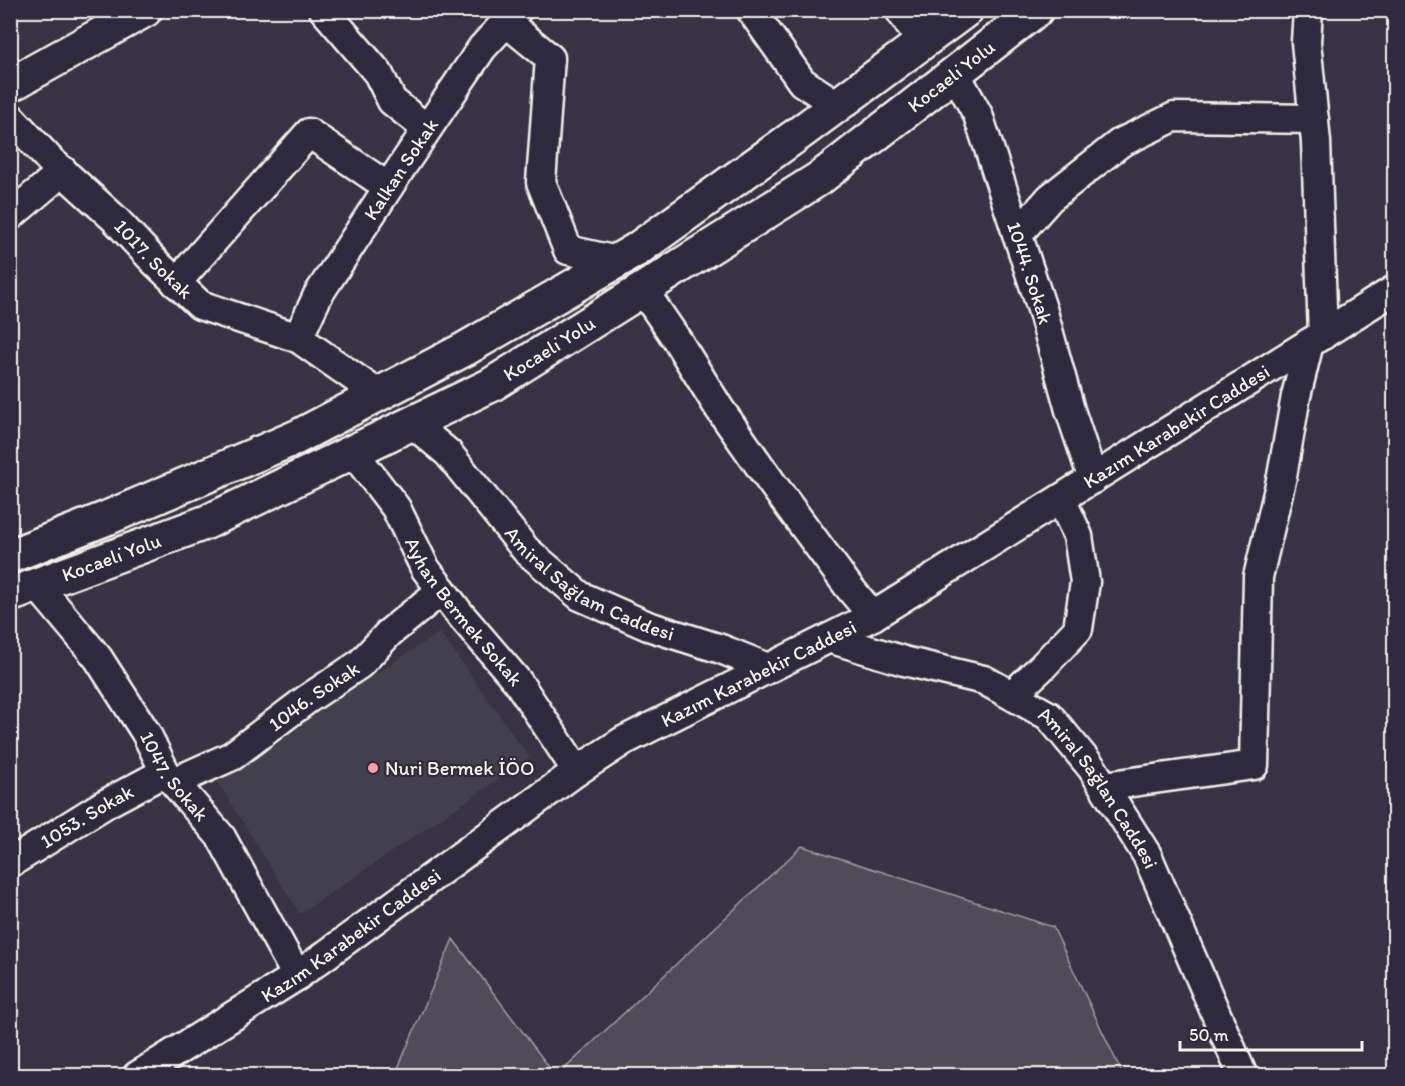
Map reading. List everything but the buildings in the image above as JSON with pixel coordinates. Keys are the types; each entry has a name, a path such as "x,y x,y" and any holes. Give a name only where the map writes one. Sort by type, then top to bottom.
{"main road":[{"path":"10,85 145,10"},
{"name":"Kocaeli̇ Yolu","path":"10,556 107,518 297,436 366,385 465,349 636,250 966,10"},
{"name":"Kocaeli̇ Yolu","path":"24,590 207,522 491,385 820,178 1036,10"}],"street":[{"path":"324,10 378,73 392,101 428,129"},
{"path":"751,10 802,82 837,105"},
{"path":"900,10 922,43"},
{"path":"1104,786 1254,765 1258,577 1282,476 1296,396 1316,339 1316,142 1306,42 1308,10"},
{"path":"512,16 550,58 541,182 568,250 617,261"},
{"name":"Kalkan Sokak","path":"298,338 318,295 388,187 482,48 512,16"},
{"name":"1044. Sokak","path":"955,73 978,115 1043,312 1070,410 1093,479"},
{"name":"1017. Sokak","path":"10,117 50,160 115,219 154,262 200,305 298,338 366,385"},
{"path":"1017,235 1050,198 1120,143 1174,117 1314,119"},
{"path":"176,283 309,133 388,187"},
{"path":"10,216 63,171"},
{"path":"643,290 719,408 764,472 848,586 873,616"},
{"name":"Kazım Karabekir Caddesi","path":"137,1076 297,976 577,771 623,741 873,616 1395,290"},
{"name":"Amiral Sağlam Caddesi","path":"412,423 448,453 526,550 580,596 648,626 721,649 768,668"},
{"name":"Ayhan Bermek Sokak","path":"353,452 396,508 425,568 459,613 518,682 577,771"},
{"path":"1012,695 1078,629 1085,582 1078,536 1061,499"},
{"name":"1047. Sokak","path":"24,590 98,658 146,733 169,777 221,837 297,976"},
{"name":"1046. Sokak","path":"169,777 232,756 306,700 360,664 389,633 442,590"},
{"name":"Amiral Sağlan Caddesi","path":"829,638 904,661 984,680 1049,716 1092,768 1146,855 1243,1076"},
{"name":"1053. Sokak","path":"10,863 105,804 169,777"}],"shaded area":[{"name":"Nuri Bermek İÖO","path":"440,632 530,758 300,914 215,778"},
{"path":"802,846 1053,927 1123,1075 558,1075"},
{"path":"453,939 555,1075 395,1075"}],"place":[{"name":"Nuri Bermek İÖO","path":"373,768"}]}
